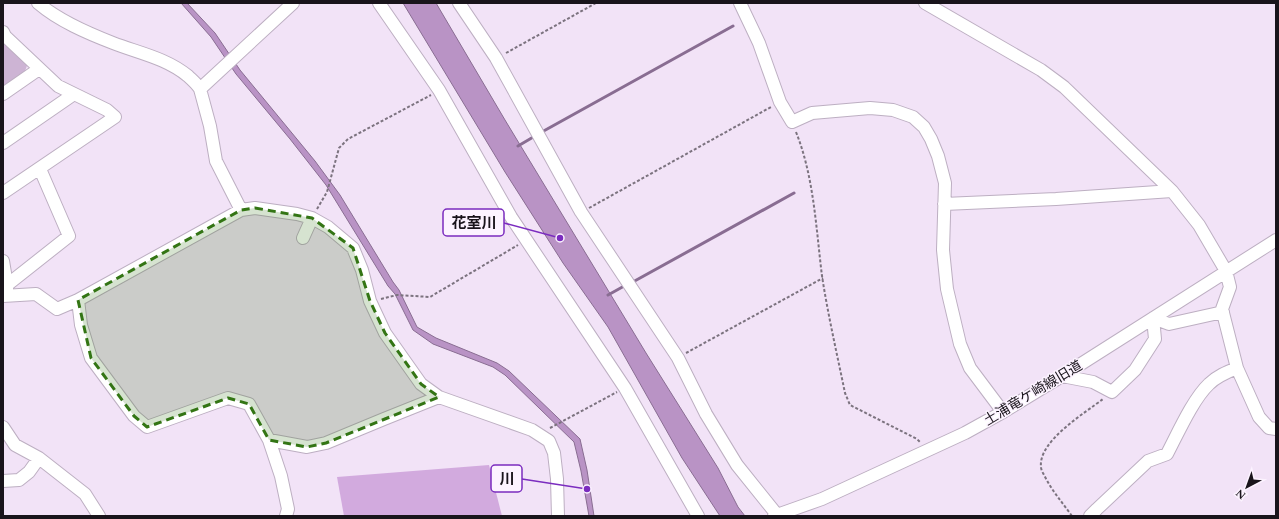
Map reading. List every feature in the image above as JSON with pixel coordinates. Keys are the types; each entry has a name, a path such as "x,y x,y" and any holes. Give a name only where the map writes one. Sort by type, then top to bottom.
{"street":[{"path":"38,3 45,10 82,30 158,58 178,68 198,85 210,126 216,161 241,210"},
{"path":"200,89 292,3"},
{"path":"379,3 439,90 511,217 625,388 698,516"},
{"path":"459,3 496,58 581,212 678,358 706,414 737,465 776,516"},
{"path":"740,3 759,43 780,102 792,122 812,113 870,108 893,110 913,117 924,127 938,156 945,183 942,250 946,281 960,344 970,368 1003,412"},
{"path":"925,3 1041,70 1064,87 1172,191 1199,225 1226,271 1230,287 1222,309 1237,368 1259,417 1269,428 1276,429"},
{"path":"3,32 5,36 58,86 107,110 115,117 3,193"},
{"path":"3,94 39,69"},
{"path":"3,143 74,94"},
{"path":"6,292 69,236 40,169"},
{"path":"944,204 1056,199 1172,191"},
{"path":"6,292 36,294 57,309 78,300 241,210 255,208 297,214 312,218 328,227 352,248 362,270 370,302 384,333 422,384 439,397 532,430 549,441 554,453 557,479 558,516"},
{"path":"303,238 312,218"},
{"name":"土浦竜ケ崎線旧道","path":"776,516 822,499 965,433 1062,376 1226,271 1276,241"},
{"path":"3,261 6,292"},
{"path":"78,300 82,325 91,358 134,416 147,427 228,398 249,404 269,440 281,476 288,509 286,516"},
{"path":"1062,376 1093,382 1112,392 1135,370 1155,339 1153,318 1169,324 1223,312"},
{"path":"1090,516 1148,460 1167,454 1197,399 1209,384 1222,374 1237,368"},
{"path":"269,440 306,447 326,443 384,418 439,397"},
{"path":"3,427 15,445 39,458 85,494 99,516"},
{"path":"3,481 19,480 30,472 39,458"}],"path":[{"path":"496,58 596,3"},
{"path":"312,218 327,192 339,148 348,138 439,90"},
{"path":"581,212 780,102"},
{"path":"792,122 800,141 810,182 823,278 845,393 850,405 917,439 930,450"},
{"path":"370,302 397,295 430,297 526,240"},
{"path":"678,358 823,278"},
{"path":"538,434 625,388"},
{"path":"1072,516 1050,488 1041,468 1041,456 1046,448 1065,427 1112,392"}],"highlighted area":[{"path":"255,208 312,218 353,248 370,301 385,333 421,384 439,397 326,443 307,447 269,440 249,404 228,398 147,427 134,416 91,358 78,300 241,210"}],"shaded area":[{"path":"181,3 187,3 215,33 240,70 315,161 340,195 399,290 417,327 436,338 497,363 509,371 580,439 587,470 594,516 589,516 574,442 505,375 493,367 433,344 413,330 395,294 388,286 326,185 236,74 211,37"},
{"path":"403,3 436,3 646,353 718,468 738,507 745,516 720,516 682,458 608,327 563,263 505,172"},
{"path":"3,40 28,63 25,71 4,86 3,84"},
{"path":"489,465 502,516 344,516 337,477"}],"waterway":[{"path":"540,133 733,26"},
{"path":"518,146 535,136"},
{"path":"631,283 794,193"},
{"path":"608,295 626,285"}],"place":[{"name":"花室川","path":"560,238"},
{"name":"川","path":"587,489"}]}
